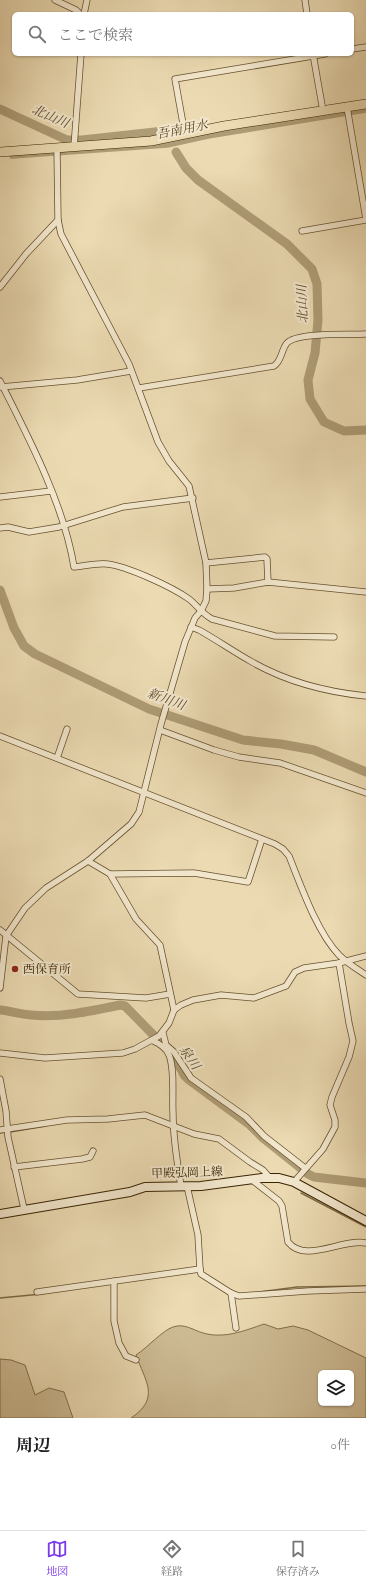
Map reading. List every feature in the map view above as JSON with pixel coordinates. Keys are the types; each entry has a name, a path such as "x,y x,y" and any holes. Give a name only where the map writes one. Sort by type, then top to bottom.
{"main road":[{"path":"0,152 56,151 74,145 152,141 224,126 323,111 348,111 366,104"},
{"name":"甲殿弘岡上線","path":"0,1214 130,1192 145,1187 231,1183 270,1178 294,1182 366,1221"}],"street":[{"path":"55,0 78,12"},
{"path":"84,12 87,0"},
{"path":"305,0 307,12"},
{"path":"354,50 366,47"},
{"path":"74,145 82,56"},
{"path":"185,135 175,79 308,56"},
{"path":"314,56 323,111"},
{"path":"302,231 366,219 348,111"},
{"path":"0,988 6,936 25,908 46,888 88,861 137,817 145,793 160,727 191,627 195,618 202,611 206,601 207,589 206,563 193,498 189,486 170,461 155,435 139,388 65,242 58,220 56,151"},
{"path":"0,287 26,254 58,220"},
{"path":"139,388 274,366 278,363 287,342 293,338 304,336 366,334"},
{"path":"2,387 77,380 131,371"},
{"path":"0,381 51,491 65,525 74,568 105,564 116,565 174,589 190,600 212,619 275,636 334,637"},
{"path":"0,497 51,491"},
{"path":"0,528 8,527 29,532 65,525 123,507 193,498"},
{"path":"206,563 265,557 268,582"},
{"path":"207,589 234,588 268,582 366,592"},
{"path":"191,627 199,630 253,663 283,676 318,689 366,696"},
{"path":"160,727 214,750 239,757 280,764 366,793"},
{"path":"57,758 67,729"},
{"path":"0,736 262,839 283,849 289,856 317,921 338,954 366,975"},
{"path":"110,874 194,873 248,882 262,839"},
{"path":"88,861 110,874 136,919 160,945 174,1010"},
{"path":"0,930 78,994 146,998 170,994"},
{"path":"0,1053 45,1058 79,1057 122,1053 157,1037 174,1010 193,1000 211,997 254,998 286,986 295,972 304,968 347,962 366,956"},
{"path":"294,1182 322,1149 335,1127 335,1120 330,1105 354,1041 348,1023 339,963"},
{"path":"157,1037 174,1052 191,1078 246,1117 264,1136 303,1170"},
{"path":"157,1037 157,1042 169,1055 174,1128 184,1186 198,1235 201,1271"},
{"path":"0,1079 7,1132 24,1209"},
{"path":"0,1130 7,1132 67,1120 108,1119 145,1115 174,1128 219,1140 263,1170 270,1178"},
{"path":"14,1167 82,1159 90,1157 93,1151"},
{"path":"252,1180 279,1201 282,1206 288,1242 291,1246 301,1251 310,1251 357,1242 366,1243"},
{"path":"37,1292 201,1271 231,1293 247,1297 308,1291 366,1289"},
{"path":"115,1283 114,1321 116,1334 126,1356 136,1360"},
{"path":"231,1293 236,1328"}],"shaded area":[{"path":"264,1324 278,1329 293,1326 308,1330 366,1358 366,1418 131,1418 140,1411 146,1403 148,1396 146,1381 136,1355 165,1332 173,1327 181,1326 211,1335 226,1335 241,1332"},
{"path":"0,1359 11,1360 25,1365 35,1395 49,1388 64,1392 73,1418 0,1418"}],"waterway":[{"name":"北山川","path":"0,109 67,140 82,140 164,131"},
{"name":"吾南用水","path":"12,156 167,145 208,136 366,110"},
{"name":"北山川","path":"176,152 186,168 198,180 287,244 312,269 317,284 318,320 315,353 308,380 310,399 324,422 344,431 366,430"},
{"name":"新川川","path":"0,590 14,628 24,646 35,654 149,709 243,740 281,744 314,750 366,772"},
{"name":"泉川","path":"0,1010 31,1015 53,1016 87,1012 120,1005 125,1006 174,1056 184,1075 189,1080 250,1125 263,1138 308,1174 314,1177 366,1183"},
{"path":"10,1132 46,1126"},
{"path":"0,1133 6,1132"},
{"path":"301,1193 366,1227"},
{"path":"259,1292 297,1287 366,1286"},
{"path":"0,1298 42,1294"}],"place":[{"name":"西保育所","path":"15,969"}]}
